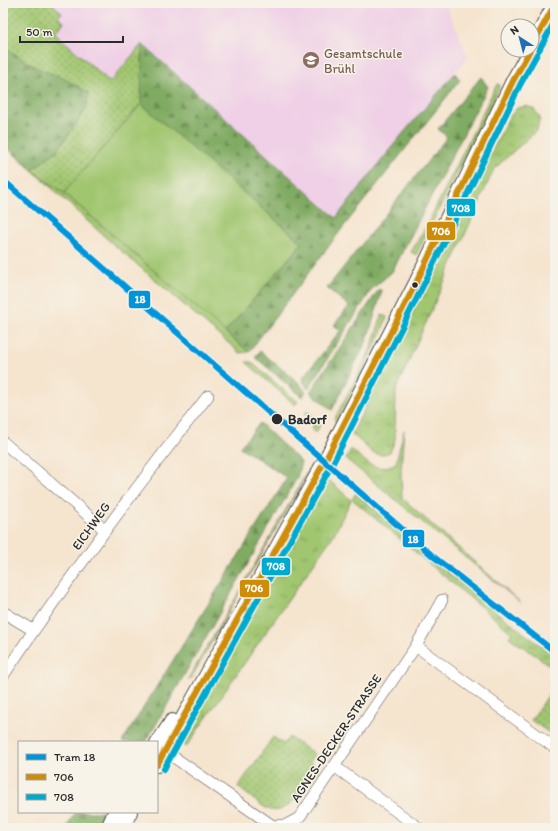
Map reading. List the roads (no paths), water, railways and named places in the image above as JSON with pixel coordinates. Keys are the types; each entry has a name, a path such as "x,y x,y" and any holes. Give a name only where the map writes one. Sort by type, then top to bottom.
{"street":[{"path":"540,31 555,4"},
{"path":"158,760 161,747 222,644 327,457 416,283 513,81 526,58"},
{"name":"EICHWEG","path":"3,676 33,630 105,530 208,396"},
{"path":"3,442 105,530"},
{"name":"AGNES-DECKER-STRASSE","path":"161,747 274,826 286,825 299,818 416,646 442,600"},
{"path":"3,612 33,630"},
{"path":"416,646 555,748"},
{"path":"334,766 419,828"},
{"path":"108,828 116,813"},
{"path":"122,828 130,813"}],"tram line":[{"name":"18","path":"3,180 434,557 555,652"}],"place":[{"name":"Gesamtschule Brühl","path":"311,60"},
{"name":"Badorf","path":"277,419"}]}
